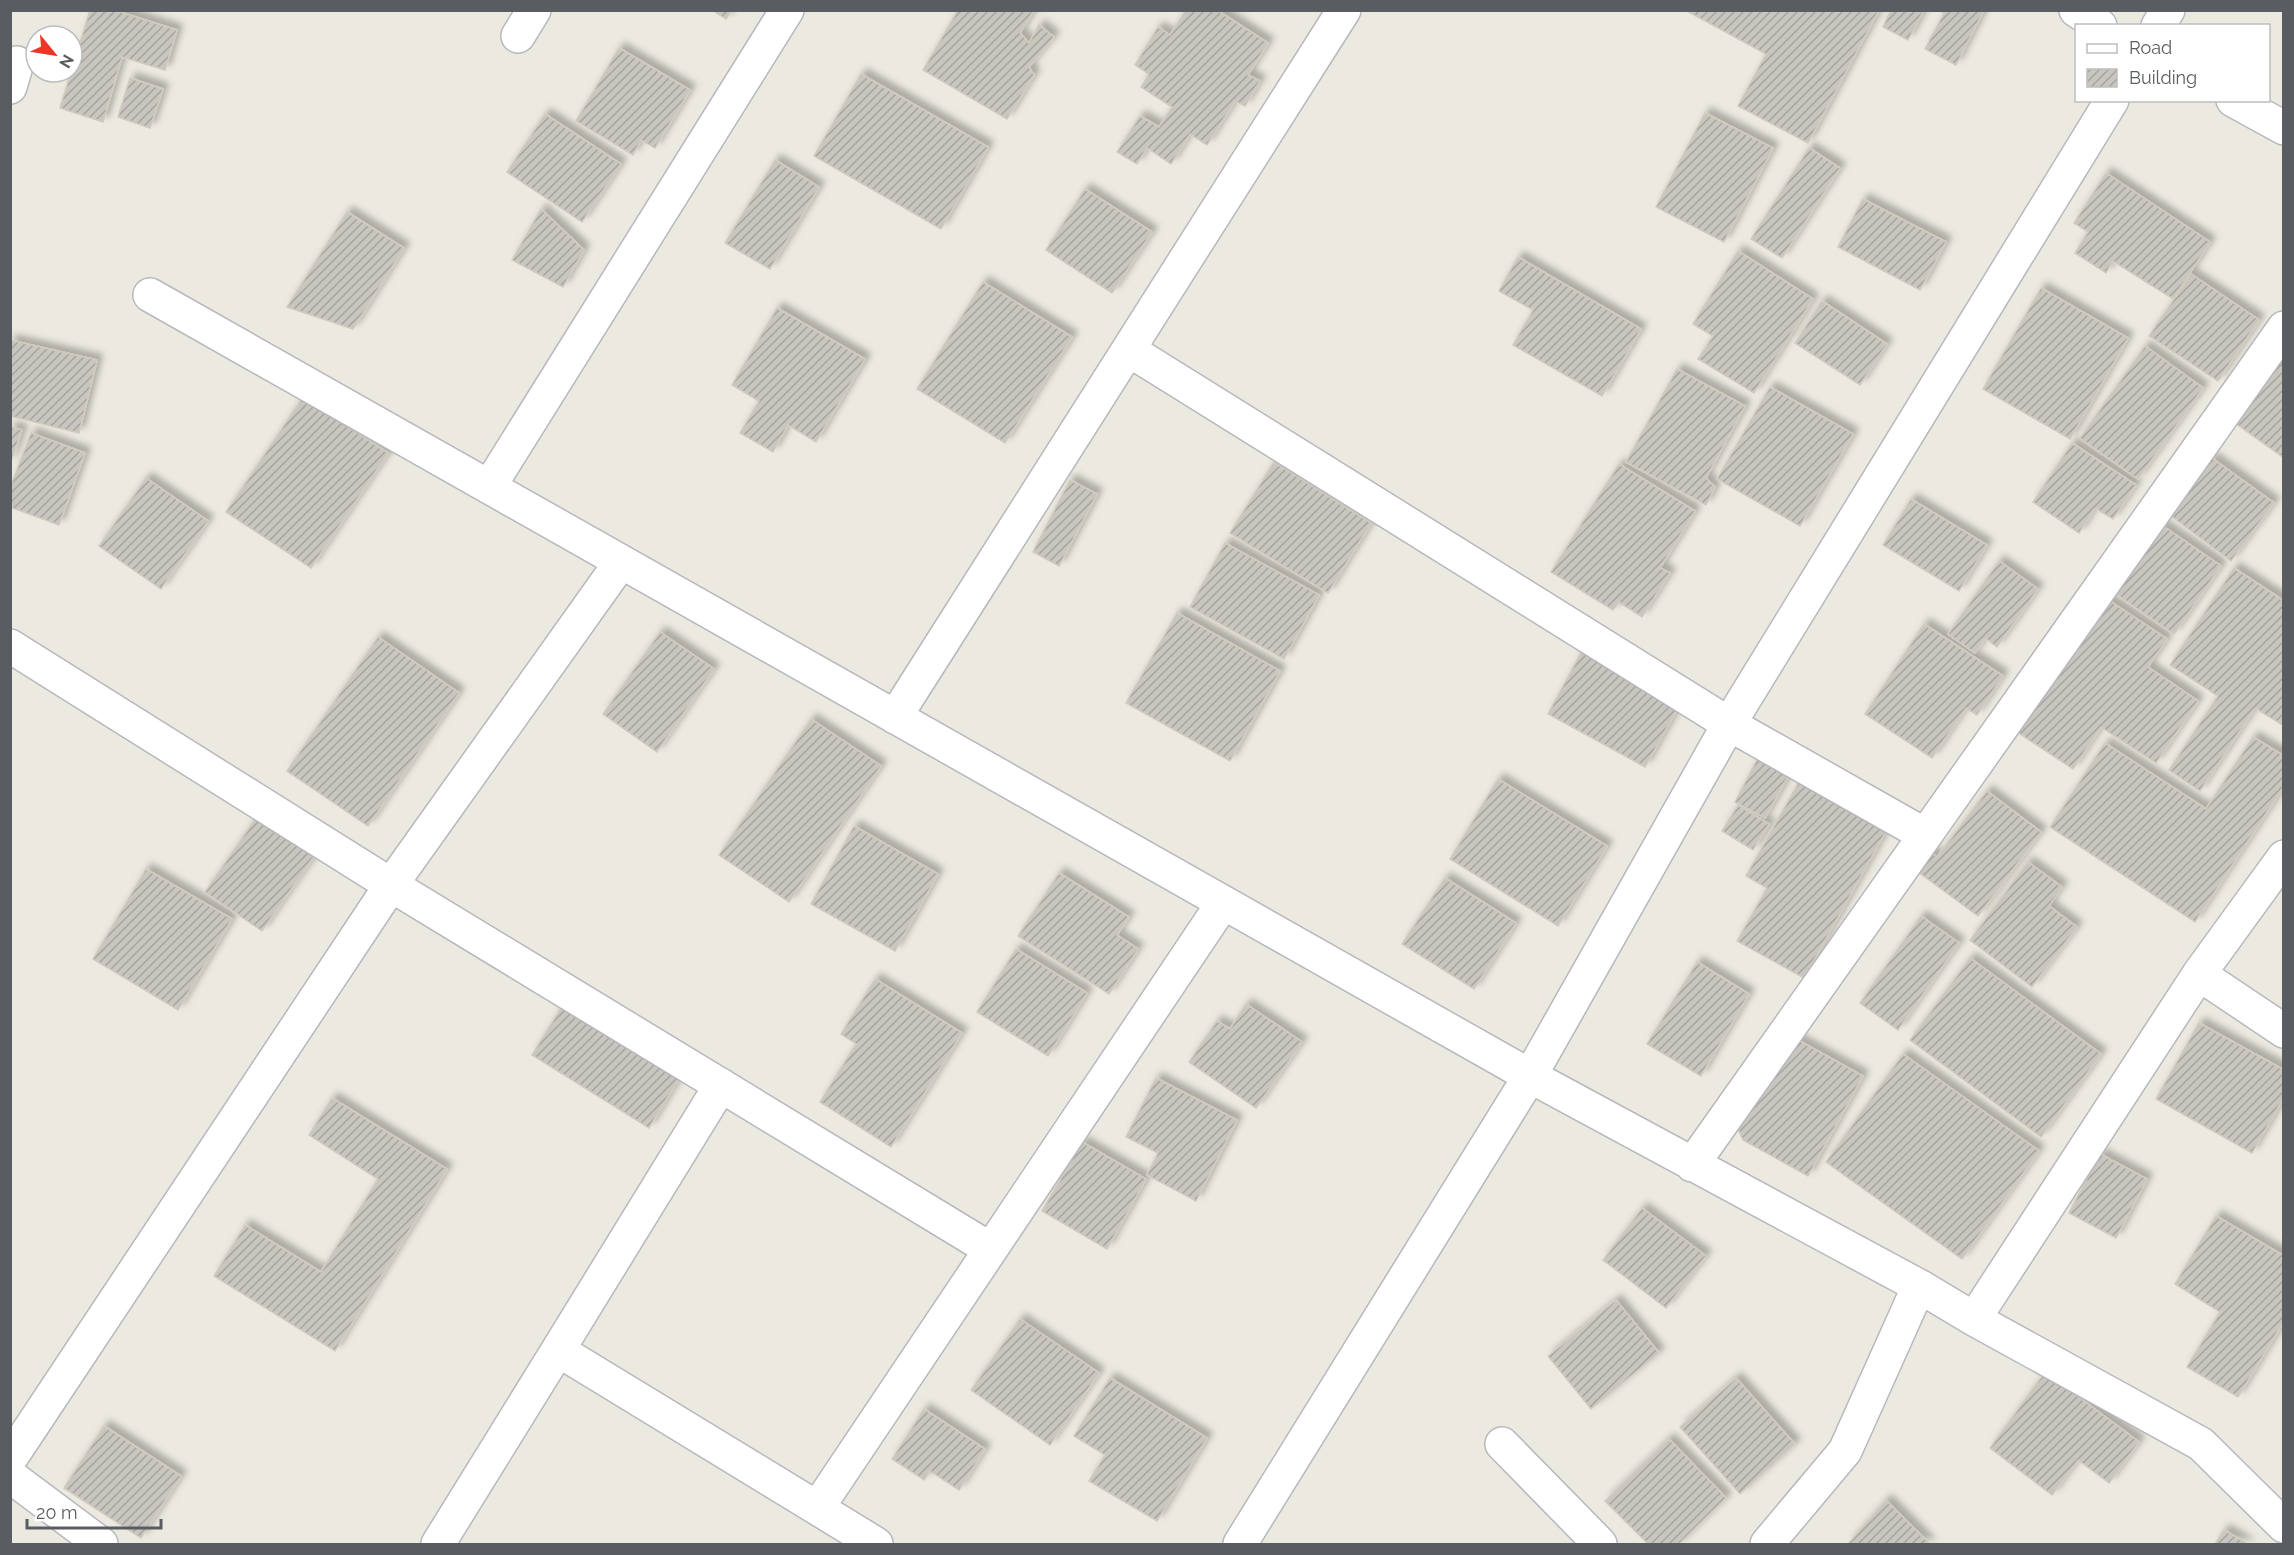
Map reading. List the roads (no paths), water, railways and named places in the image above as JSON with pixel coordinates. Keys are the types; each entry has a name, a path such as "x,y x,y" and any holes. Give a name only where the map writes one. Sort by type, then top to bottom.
{"street":[{"path":"489,487 787,10"},
{"path":"895,717 1344,10"},
{"path":"2076,10 2097,24"},
{"path":"2159,24 2168,10"},
{"path":"1240,1545 1530,1077 1730,724 2111,102"},
{"path":"2237,102 2283,128"},
{"path":"150,295 1530,1077 1918,1286 2201,1444 2283,1526"},
{"path":"1692,1165 2283,328"},
{"path":"1129,350 1730,724 1925,835"},
{"path":"10,1459 390,885 621,562"},
{"path":"10,646 390,885 990,1249"},
{"path":"1974,1318 2199,975 2283,857"},
{"path":"818,1507 1222,903"},
{"path":"2199,975 2283,1030"},
{"path":"438,1545 721,1085"},
{"path":"1767,1545 1845,1451 1918,1286"},
{"path":"558,1350 818,1507 876,1545"},
{"path":"1502,1444 1600,1545"},
{"path":"10,1476 101,1545"}]}
